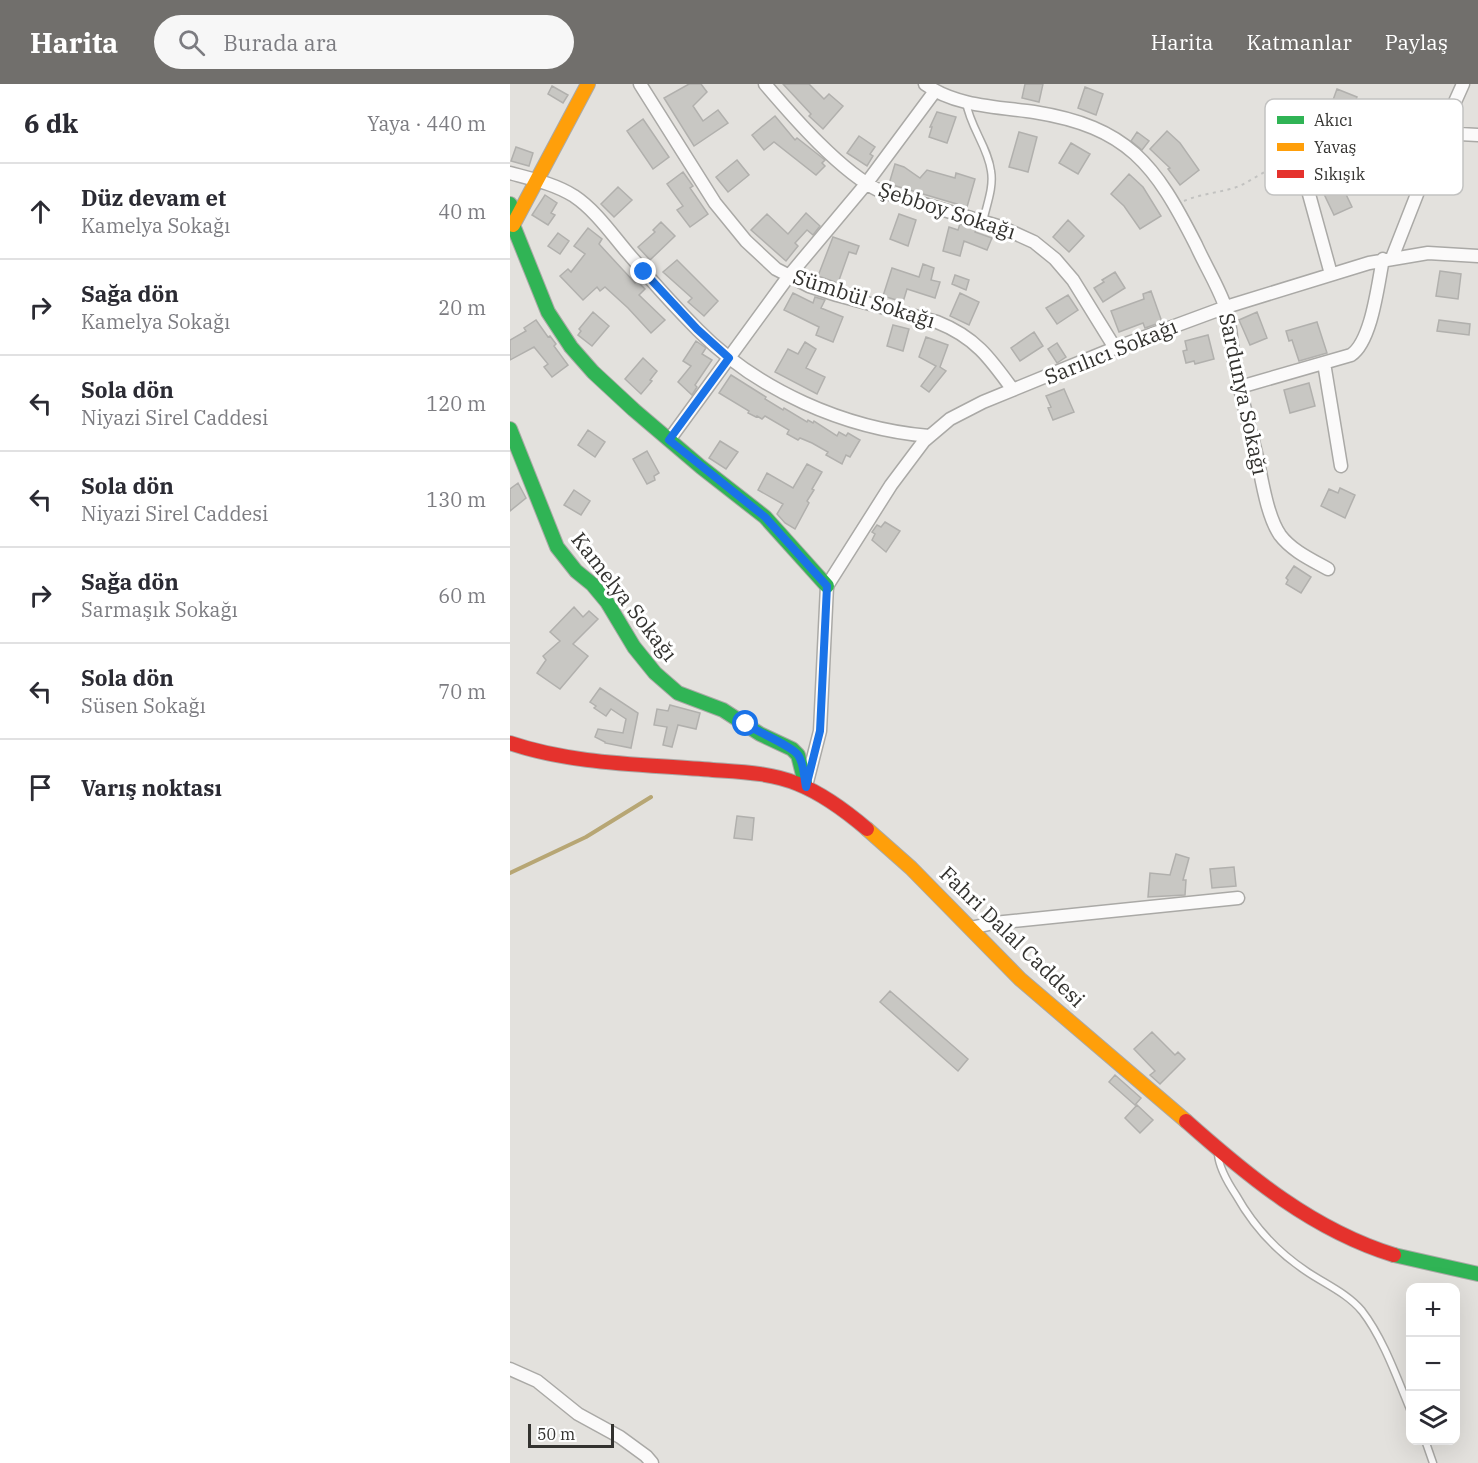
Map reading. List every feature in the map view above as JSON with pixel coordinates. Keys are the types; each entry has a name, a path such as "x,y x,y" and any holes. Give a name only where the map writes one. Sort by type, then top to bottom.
{"street":[{"path":"512,230 588,84"},
{"name":"Sümbül Sokağı","path":"640,84 715,203 746,241 776,269 788,277 837,295 929,319 952,328 980,347 1013,390"},
{"name":"Şebboy Sokağı","path":"765,84 828,151 866,184 880,191 1026,237 1055,259 1080,289 1115,348"},
{"path":"1456,99 1463,84"},
{"path":"669,440 788,277 866,184 930,88"},
{"name":"Sardunya Sokağı","path":"930,88 966,101 1044,114 1090,127 1109,135 1137,154 1149,167 1175,204 1226,307 1240,387 1274,523 1281,536 1299,552 1328,569"},
{"path":"1463,134 1478,135"},
{"path":"510,173 556,187 583,203 697,329 729,358 757,378 778,390 833,414 892,431 929,436"},
{"path":"1309,195 1331,274"},
{"path":"1240,387 1351,355 1358,350 1388,258 1415,195"},
{"path":"510,204 512,230 548,312 561,334 616,395 765,517 827,586 820,731 806,787"},
{"name":"Sarılıcı Sokağı","path":"827,586 891,485 929,436 950,418 1115,348 1226,307 1331,274 1388,258 1428,253 1478,256"},
{"path":"1324,363 1341,466"},
{"name":"Kamelya Sokağı","path":"510,429 557,547 576,571 592,584 607,602 634,646 655,673 678,693 723,710 760,734 792,749 798,755 806,787"},
{"name":"Fahri Dalal Caddesi","path":"510,743 551,756 742,772 785,780 806,787 885,844 928,884 1038,996 1275,1195 1299,1212 1349,1239 1405,1258 1478,1274"},
{"path":"970,928 994,923 1238,898"},
{"path":"510,1369 537,1381 578,1414 620,1437 652,1463"}],"lane":[{"path":"966,101 968,116 989,160 992,172 983,222"},
{"path":"1218,1149 1217,1156 1222,1170 1254,1225 1280,1252 1308,1273 1346,1296 1362,1311 1385,1353 1406,1401"},
{"path":"1427,1445 1433,1463"}],"path":[{"path":"1175,204 1202,194 1236,188 1265,172"}],"building":[{"path":"689,84 701,84 707,92 693,106 703,121 718,110 728,123 694,146 664,98"},
{"path":"783,84 809,84 824,99 829,94 843,106 823,129 809,116 811,114"},
{"path":"1025,84 1043,84 1039,102 1022,98"},
{"path":"552,86 568,95 563,103 548,94"},
{"path":"1085,87 1103,94 1096,115 1078,108"},
{"path":"1337,89 1357,97 1356,99 1333,99"},
{"path":"937,112 956,117 947,143 929,137 932,127 930,127"},
{"path":"775,116 795,140 797,138 825,160 822,163 825,166 816,175 774,142 764,150 752,135"},
{"path":"643,119 669,157 653,169 627,131"},
{"path":"1167,131 1180,143 1199,170 1180,185 1168,169 1170,168 1150,149"},
{"path":"1019,132 1037,137 1028,172 1009,167"},
{"path":"1137,132 1149,141 1142,150 1131,141"},
{"path":"859,136 875,147 870,154 873,156 867,166 847,153"},
{"path":"1071,143 1090,154 1078,174 1059,163"},
{"path":"516,147 533,153 529,166 511,161"},
{"path":"737,160 749,175 728,192 716,177"},
{"path":"895,164 920,178 927,170 955,178 956,173 975,179 967,207 889,184"},
{"path":"683,172 693,186 690,188 708,214 690,227 677,210 683,206 667,184"},
{"path":"1129,174 1143,187 1161,216 1140,229 1124,206 1111,194"},
{"path":"618,187 632,200 614,217 601,204"},
{"path":"545,195 557,203 551,213 555,215 548,225 532,215"},
{"path":"1324,195 1346,195 1352,207 1334,215"},
{"path":"806,213 820,226 813,235 807,230 795,243 798,246 786,261 751,230 767,214 788,234"},
{"path":"899,214 916,220 908,246 890,239"},
{"path":"1068,220 1084,236 1069,252 1053,237"},
{"path":"661,222 675,236 650,260 638,247 655,232 653,230"},
{"path":"960,224 976,228 975,232 992,238 987,250 964,241 960,256 943,251 949,227 958,230"},
{"path":"588,228 602,239 599,244 635,283 637,281 645,289 639,295 665,320 651,333 605,287 600,291 597,287 583,300 560,276 568,269 571,272 585,254 574,246"},
{"path":"558,233 569,241 560,254 548,246"},
{"path":"833,237 859,246 856,254 849,252 838,283 818,276"},
{"path":"677,260 718,301 704,316 688,302 692,298 663,272"},
{"path":"923,264 934,268 931,280 940,282 935,298 907,289 903,302 883,296 892,268 919,277"},
{"path":"1440,271 1461,274 1458,299 1436,296"},
{"path":"1115,272 1125,288 1103,302 1094,288"},
{"path":"955,275 969,280 966,290 952,284"},
{"path":"1151,291 1162,322 1145,328 1143,323 1119,332 1111,311 1144,299 1143,294"},
{"path":"793,293 813,303 815,297 825,300 821,308 843,317 833,342 816,335 819,327 784,310"},
{"path":"960,293 979,302 969,325 950,316"},
{"path":"1068,295 1078,310 1057,324 1046,308"},
{"path":"593,312 609,326 592,346 578,335 581,331 579,329"},
{"path":"1257,312 1267,338 1250,345 1239,320"},
{"path":"536,320 556,344 554,346 568,365 552,377 544,367 548,364 534,347 510,360 510,340 526,331 524,328"},
{"path":"1439,320 1470,324 1469,335 1437,331"},
{"path":"1317,322 1327,353 1299,361 1292,340 1289,341 1286,331"},
{"path":"893,325 909,329 903,351 887,346"},
{"path":"1034,332 1043,346 1020,361 1011,348"},
{"path":"1208,335 1214,359 1195,364 1194,361 1186,363 1183,351 1187,350 1185,341"},
{"path":"926,337 948,345 940,367 946,371 929,392 921,386 936,366 919,357"},
{"path":"696,341 706,348 702,354 712,360 695,385 697,387 692,395 678,382 691,366 683,361"},
{"path":"805,342 816,349 806,368 825,377 817,394 775,372 788,349 798,354"},
{"path":"1057,343 1066,357 1057,363 1048,349"},
{"path":"643,358 657,371 641,394 625,379"},
{"path":"731,375 783,410 784,408 807,422 808,420 813,423 814,421 837,436 839,432 846,436 848,433 860,440 850,457 846,455 842,464 826,455 828,452 812,443 800,438 798,440 787,434 789,430 765,416 762,419 748,413 749,411 719,393"},
{"path":"1309,383 1315,406 1290,413 1284,390"},
{"path":"1064,389 1074,412 1053,420 1046,396"},
{"path":"588,430 605,442 595,457 578,445"},
{"path":"720,441 738,452 726,469 709,458"},
{"path":"647,451 659,473 654,476 655,480 647,484 633,459"},
{"path":"807,464 822,472 795,529 777,514 783,504 758,490 767,473 793,488"},
{"path":"518,483 526,498 510,511 510,489"},
{"path":"1340,488 1355,495 1345,518 1321,506 1329,489 1338,493"},
{"path":"574,490 590,501 581,515 564,505"},
{"path":"885,522 900,531 886,552 872,540 875,534 872,532 877,525 881,527"},
{"path":"1294,566 1311,577 1301,593 1286,584 1288,580 1286,578"},
{"path":"574,607 583,617 589,611 598,619 573,644 588,656 560,689 537,673 546,660 543,656 560,641 550,632"},
{"path":"600,688 638,713 631,748 605,743 595,737 598,729 623,733 626,719 611,709 606,716 594,708 596,706 590,702"},
{"path":"670,705 700,713 696,729 678,725 672,747 663,745 667,727 654,725 657,709 668,711"},
{"path":"737,816 754,818 752,840 734,838"},
{"path":"1176,854 1189,858 1183,880 1186,880 1185,895 1148,897 1150,873 1170,875"},
{"path":"1234,867 1236,886 1212,888 1210,869"},
{"path":"890,991 968,1059 958,1071 880,1002"},
{"path":"1152,1032 1175,1055 1178,1052 1185,1059 1160,1084 1150,1075 1155,1071 1134,1049"},
{"path":"1115,1075 1141,1098 1135,1105 1109,1082"},
{"path":"1137,1105 1153,1120 1140,1133 1125,1118"}],"waterway":[{"path":"510,873 586,837 651,797"}],"traffic: fast":[{"path":"510,204 513,225 548,312 571,347 593,372 634,410 765,517 827,586"},
{"path":"510,429 557,547 576,571 592,584 607,602 634,647 655,673 678,693 723,710 760,734 792,749 798,755 806,787"},
{"path":"1394,1255 1478,1274"}],"traffic: slow":[{"path":"513,225 588,84"},
{"path":"867,829 911,868 1020,979 1186,1121"}],"traffic: jam":[{"path":"510,743 585,760 746,772 778,777 817,793 867,829"},
{"path":"1186,1121 1283,1200 1336,1231 1394,1255"}],"route":[{"path":"644,272 697,329 729,358 669,440 778,529 827,586 820,731 806,787 798,755 792,749 760,734 746,724"}]}
